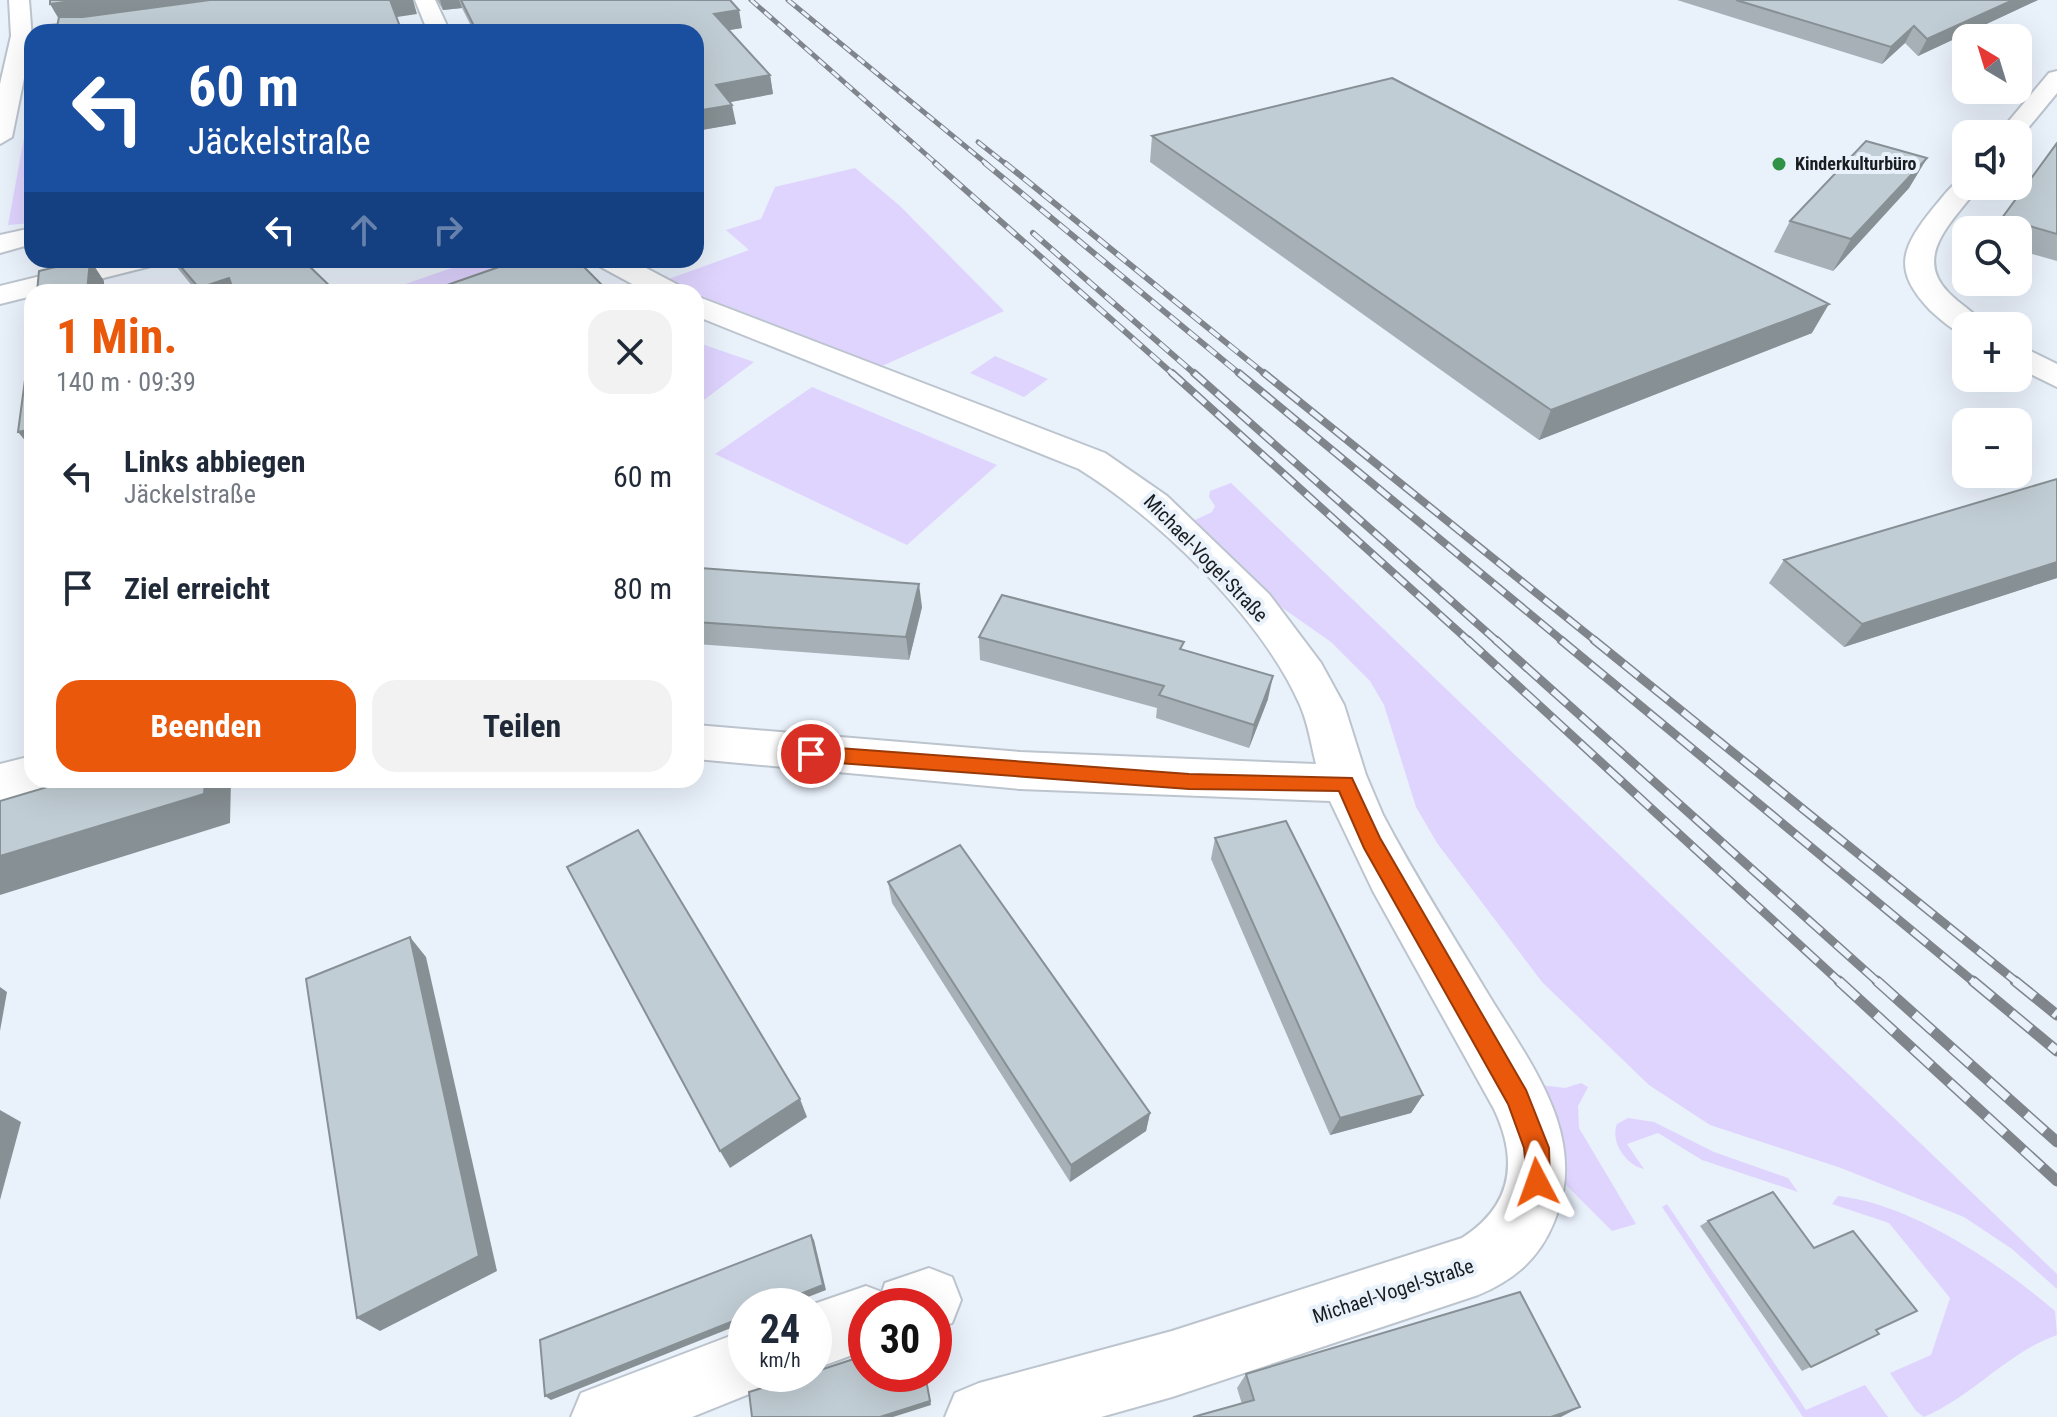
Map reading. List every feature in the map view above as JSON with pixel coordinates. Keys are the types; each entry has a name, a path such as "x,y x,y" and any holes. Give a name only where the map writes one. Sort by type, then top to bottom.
{"street":[{"path":"19,0 18,36 1,133 24,126"},
{"path":"425,0 436,24"},
{"path":"106,24 135,20"},
{"path":"2022,120 2057,78"},
{"path":"1953,312 1929,292 1917,266 1919,246 1955,200"},
{"path":"0,244 24,238"},
{"path":"44,284 109,268"},
{"path":"624,268 654,284"},
{"path":"0,295 24,289"},
{"name":"Michael-Vogel-Straße","path":"704,308 1071,452 1132,483 1176,523 1262,613 1309,678 1322,706 1345,783 1371,842 1530,1124 1536,1148 1537,1182 1522,1224 1505,1246 1478,1264 1172,1364 979,1417"},
{"path":"2032,363 2057,377"},
{"path":"704,743 897,763 1189,782 1345,783"},
{"path":"0,783 24,776"},
{"path":"605,1417 728,1370"}],"shaded area":[{"path":"24,138 24,224 8,225"},
{"path":"855,168 900,206 1004,311 880,367 704,297 704,284 671,284 663,281 749,250 726,230 761,219 775,187"},
{"path":"452,268 530,268 488,284 405,284"},
{"path":"704,345 754,362 704,400"},
{"path":"995,356 1048,379 1024,397 970,373"},
{"path":"812,387 997,465 907,545 715,454"},
{"path":"1231,483 2057,1274 2057,1289 2012,1249 1964,1217 1841,1168 1710,1125 1649,1085 1542,982 1437,843 1416,807 1384,705 1370,681 1331,642 1261,593 1193,521 1212,512 1215,506 1209,497 1210,491"},
{"path":"1581,1083 1588,1087 1578,1106 1579,1128 1636,1224 1612,1231 1564,1183 1557,1168 1532,1084 1565,1088"},
{"path":"1628,1118 1654,1122 1714,1152 1788,1178 1798,1192 1702,1160 1658,1133 1627,1144 1644,1169 1637,1167 1621,1152 1616,1138 1617,1124"},
{"path":"1838,1196 1895,1211 1982,1256 2055,1311 2057,1335 2022,1352 1959,1398 1924,1417 1916,1411 1890,1373 1931,1355 1950,1298 1889,1223 1832,1204"},
{"path":"1667,1204 1806,1410 1865,1385 1888,1417 1803,1417 1662,1207"}],"building":[{"path":"50,0 78,0 50,4"},
{"path":"210,0 390,0 399,24 58,24 59,17 83,17"},
{"path":"461,0 730,0 739,10 714,14 770,75 716,85 732,105 704,110 704,24 473,24"},
{"path":"1736,0 2013,0 1960,24 1952,24 1952,28 1927,39 1914,26 1891,47"},
{"path":"1392,78 1829,304 1551,410 1152,136"},
{"path":"1866,141 1927,158 1851,239 1790,221"},
{"path":"2057,143 2057,234 2032,227 2032,216 2003,216 2015,200 2032,200 2032,177"},
{"path":"89,268 88,284 38,284 39,271"},
{"path":"182,268 311,268 328,284 231,284 229,278 211,284 196,284"},
{"path":"496,268 585,268 601,284 450,284"},
{"path":"24,387 24,431 18,432"},
{"path":"2057,479 2057,562 1862,624 1784,560 2032,488"},
{"path":"704,568 919,584 906,637 704,623"},
{"path":"1002,595 1184,642 1180,649 1273,676 1254,725 1159,695 1164,686 979,637"},
{"path":"44,788 204,788 204,794 0,856 0,801"},
{"path":"1286,821 1423,1095 1340,1118 1215,838"},
{"path":"638,830 800,1099 720,1151 567,867"},
{"path":"960,845 1150,1113 1071,1165 888,882"},
{"path":"410,937 479,1256 357,1318 306,979"},
{"path":"1773,1192 1814,1248 1853,1231 1917,1311 1876,1330 1879,1334 1811,1367 1708,1221"},
{"path":"811,1235 823,1285 815,1288 728,1288 728,1323 545,1396 540,1340"},
{"path":"1520,1292 1580,1407 1551,1417 1193,1417 1254,1400 1246,1374"},
{"path":"848,1361 848,1392 928,1392 930,1401 880,1417 752,1417 749,1392 832,1392 832,1366"}],"railway":[{"path":"751,0 938,165"},
{"path":"788,0 988,165"},
{"path":"978,142 1007,165"},
{"path":"935,163 1174,375"},
{"path":"985,163 1241,375"},
{"path":"1005,163 1266,375"},
{"path":"1033,233 1196,375"},
{"path":"1172,373 1470,642"},
{"path":"1194,373 1498,642"},
{"path":"1239,373 1564,642"},
{"path":"1264,373 1597,642"},
{"path":"1468,640 1841,983"},
{"path":"1496,640 1879,983"},
{"path":"1561,640 1975,983"},
{"path":"1594,640 2018,983"},
{"path":"1839,981 2057,1181"},
{"path":"1877,981 2057,1142"},
{"path":"1973,981 2057,1051"},
{"path":"2015,981 2057,1015"}],"place":[{"name":"Kinderkulturbüro","path":"1779,164"}],"route":[{"path":"811,754 897,763 1189,782 1345,783 1371,842 1518,1098 1530,1124 1536,1148 1537,1182"}]}
